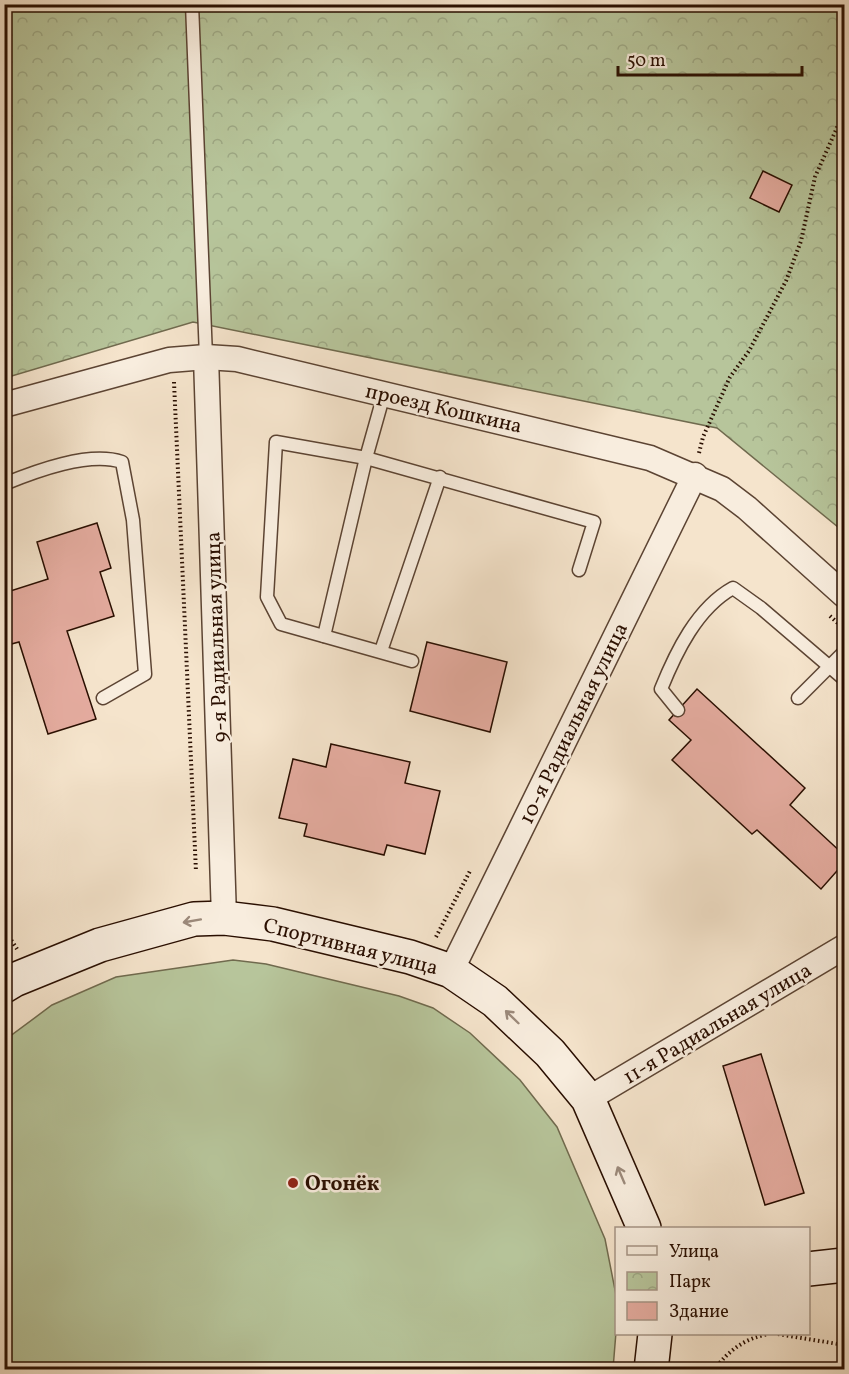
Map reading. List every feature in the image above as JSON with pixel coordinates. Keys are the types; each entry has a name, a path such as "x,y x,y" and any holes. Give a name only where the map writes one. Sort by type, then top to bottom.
{"main road":[{"name":"Спортивная улица","path":"4,986 100,945 194,920 224,918 273,924 410,957 451,971 495,1001 550,1053 588,1098 644,1227"},
{"path":"810,1269 844,1265"},
{"path":"651,1370 655,1335"}],"street":[{"name":"проезд Кошкина","path":"4,405 169,360 207,366 237,359 650,458 695,475 722,489 747,508 844,595"},
{"name":"9-я Радиальная улица","path":"207,366 224,918"},
{"name":"10-я Радиальная улица","path":"451,971 695,475"},
{"name":"11-я Радиальная улица","path":"588,1098 844,947"}],"lane":[{"path":"192,4 207,366"},
{"path":"324,636 366,458 384,394"},
{"path":"411,661 280,624 267,597 276,442 366,458 594,522 579,570"},
{"path":"4,484 36,471 106,457 122,462 133,520 146,674 103,698"},
{"path":"381,651 440,477"},
{"path":"678,710 661,689 674,657 718,596 733,588 761,608 844,679"},
{"path":"798,698 844,651"}],"path":[{"path":"695,475 703,437 729,377 749,351 786,282 801,240 815,177 844,112"},
{"path":"196,883 174,376 207,366"},
{"path":"828,614 844,629"},
{"path":"4,929 17,950"},
{"path":"714,1370 736,1347 751,1337 763,1335"},
{"path":"784,1335 844,1345"}],"green space":[{"path":"5,5 844,5 844,532 717,428 193,322 5,378"},
{"name":"Огонёк","path":"233,960 266,964 399,996 433,1008 470,1033 520,1080 557,1127 605,1239 615,1290 616,1335 613,1369 5,1369 5,1040 52,1005 116,977"}],"building":[{"path":"763,171 792,185 779,212 750,198"},
{"path":"97,523 111,568 100,572 114,616 67,631 96,719 48,734 19,642 4,646 4,593 48,579 37,542"},
{"path":"427,642 507,662 490,732 410,711"},
{"path":"697,689 805,788 790,805 844,855 844,863 821,889 757,830 752,834 672,760 691,740 669,720"},
{"path":"331,744 410,762 405,783 440,791 425,854 387,845 384,855 304,836 307,824 279,818 293,759 326,767"},
{"path":"761,1054 804,1193 765,1205 723,1066"}],"place":[{"name":"Огонёк","path":"293,1183"}]}
